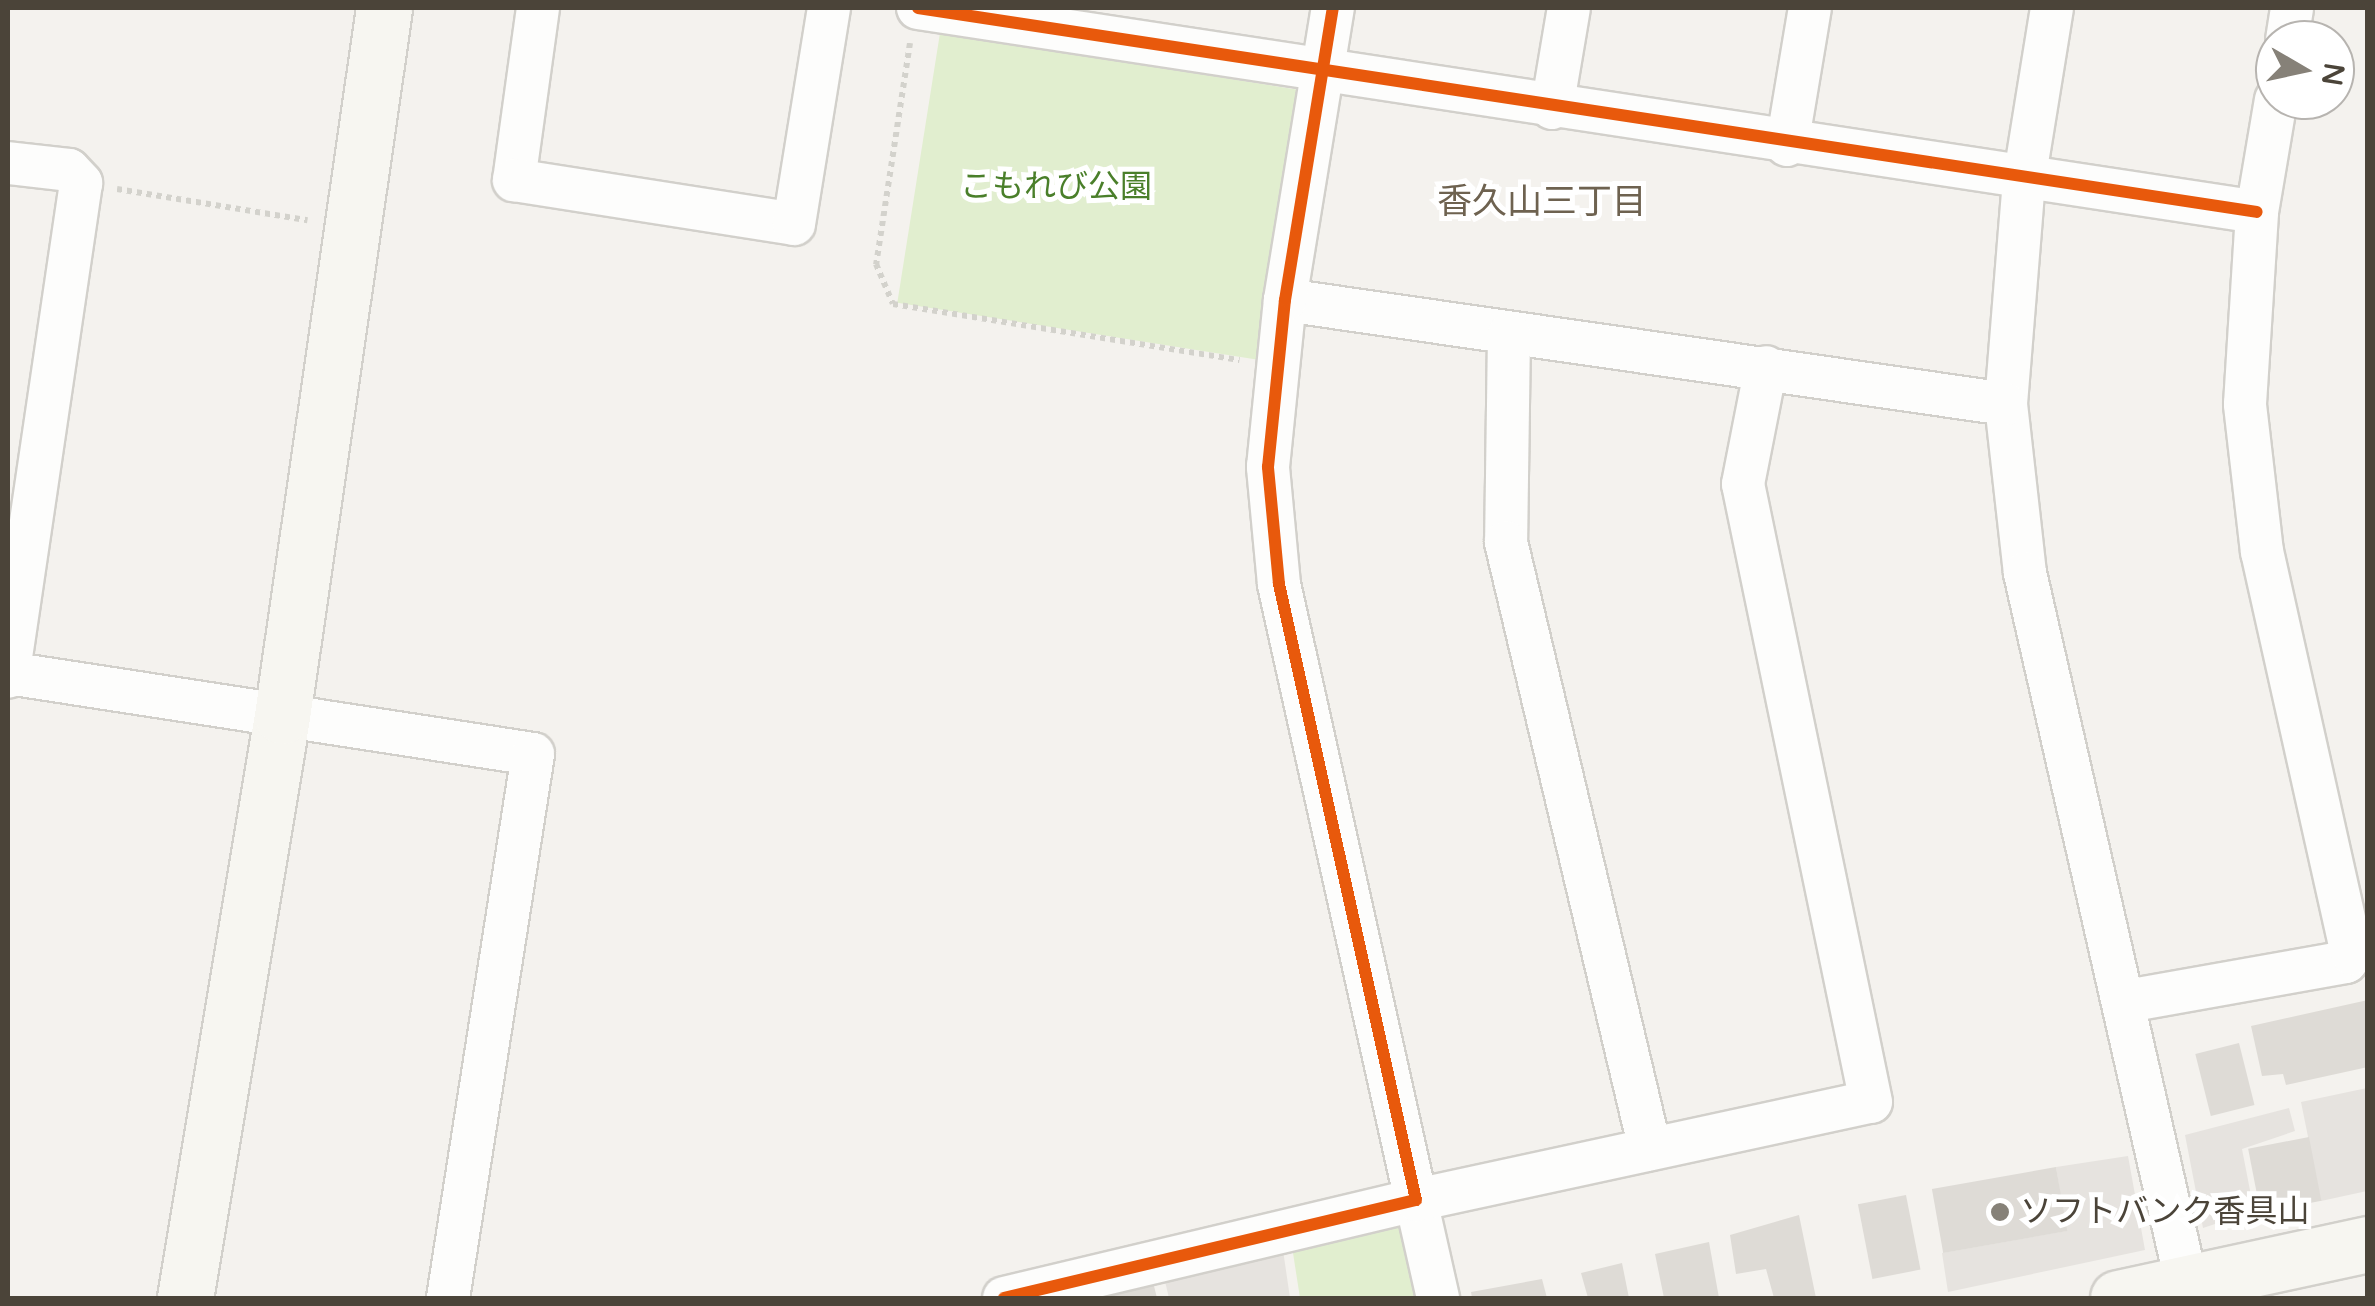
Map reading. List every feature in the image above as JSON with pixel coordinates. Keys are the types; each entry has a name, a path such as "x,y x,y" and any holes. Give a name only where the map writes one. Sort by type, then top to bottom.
{"street":[{"path":"185,1298 282,716 384,8"},
{"path":"538,8 514,180 794,224 829,8"},
{"path":"1332,8 1285,300 1268,467 1280,584 1438,1298"},
{"path":"1552,108 1569,8"},
{"path":"1788,145 1810,8"},
{"path":"2052,8 2024,180 2006,404 2025,573 2127,1001 2188,1290"},
{"path":"915,17 1089,21 1322,72 1788,145 2257,212"},
{"path":"2127,1001 2346,962 2352,954 2256,507 2245,362 2257,212 2273,120"},
{"path":"8,163 69,170 81,183 8,675 533,754 448,1298"},
{"path":"1285,300 2006,404"},
{"path":"1508,334 1506,542 1650,1149"},
{"path":"1023,1296 1416,1200 1871,1102 1743,484 1766,367"},
{"path":"2118,1298 2188,1290 2368,1244"}],"path":[{"path":"915,17 876,264 893,304 1278,366"},
{"path":"81,183 351,228"}],"green space":[{"name":"こもれび公園","path":"940,33 1305,91 1263,361 897,303"},
{"path":"1409,1213 1429,1298 1300,1298 1291,1240"}],"shaded area":[{"path":"2367,1088 2367,1191 2321,1201 2301,1102"},
{"path":"2289,1108 2295,1131 2242,1149 2254,1211 2203,1228 2185,1135"},
{"path":"2128,1156 2145,1250 1948,1292 1942,1253 2066,1231 2056,1167"},
{"path":"1282,1243 1290,1298 1169,1298 1163,1273"}],"building":[{"path":"2368,1000 2368,1067 2286,1085 2283,1074 2262,1076 2251,1026"},
{"path":"2239,1043 2254,1105 2211,1116 2195,1054"},
{"path":"2309,1137 2321,1201 2261,1213 2248,1149"},
{"name":"ソフトバンク香具山","path":"2056,1167 2067,1231 1943,1253 1932,1189"},
{"path":"1906,1195 1921,1270 1872,1279 1858,1204"},
{"path":"1799,1215 1816,1298 1774,1298 1766,1269 1736,1274 1730,1235"},
{"path":"1709,1242 1719,1298 1664,1298 1655,1254"},
{"path":"1622,1263 1629,1298 1588,1298 1581,1273"},
{"path":"1151,1274 1157,1298 1089,1298"},
{"path":"1542,1279 1547,1298 1472,1298 1471,1292"}],"cycle path":[{"path":"918,8 2257,212"},
{"path":"1004,1298 1416,1200 1279,584 1268,467 1285,300 1333,8"}],"place":[{"name":"ソフトバンク香具山","path":"2000,1212"}],"district":[{"name":"香久山三丁目","path":"1542,202"}]}
